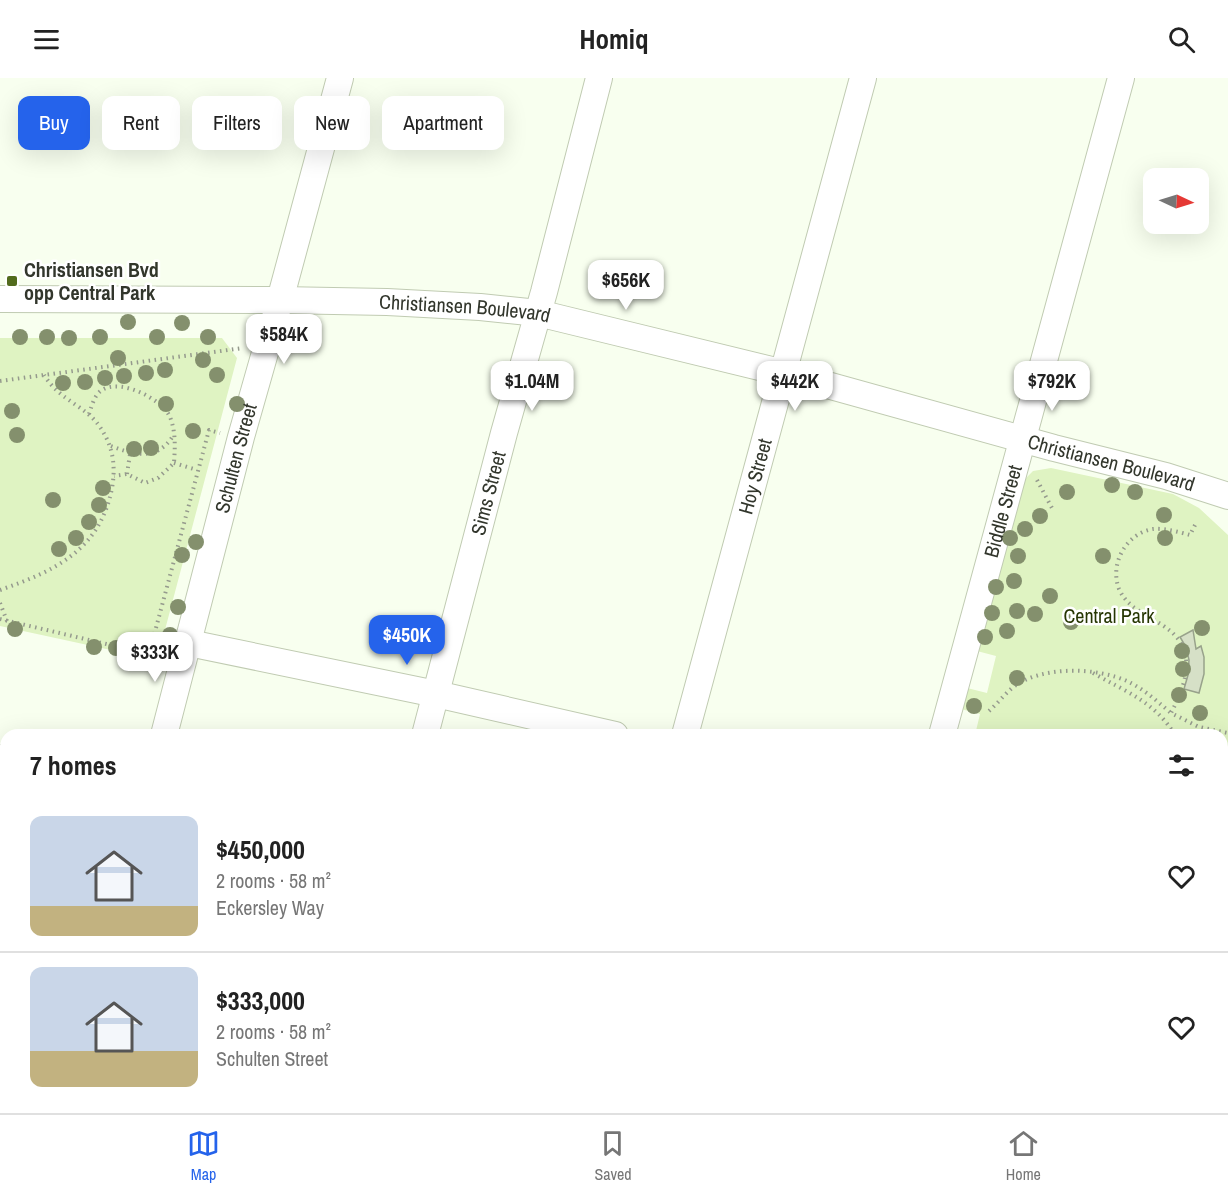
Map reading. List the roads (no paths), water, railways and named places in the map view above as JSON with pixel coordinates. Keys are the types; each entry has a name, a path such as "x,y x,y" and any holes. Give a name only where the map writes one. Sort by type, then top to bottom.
{"street":[{"name":"Schulten Street","path":"166,729 241,437 340,78"},
{"name":"Sims Street","path":"427,729 599,78"},
{"name":"Hoy Street","path":"687,729 863,78"},
{"name":"Biddle Street","path":"944,729 1121,78"},
{"name":"Christiansen Boulevard","path":"0,299 280,300 422,304 538,313 784,373 1166,476 1228,496"},
{"path":"189,643 436,694 589,729"}],"place":[{"name":"Christiansen Bvd opp Central Park","path":"12,281"}],"park label":[{"name":"Central Park","path":"1109,616"}]}
